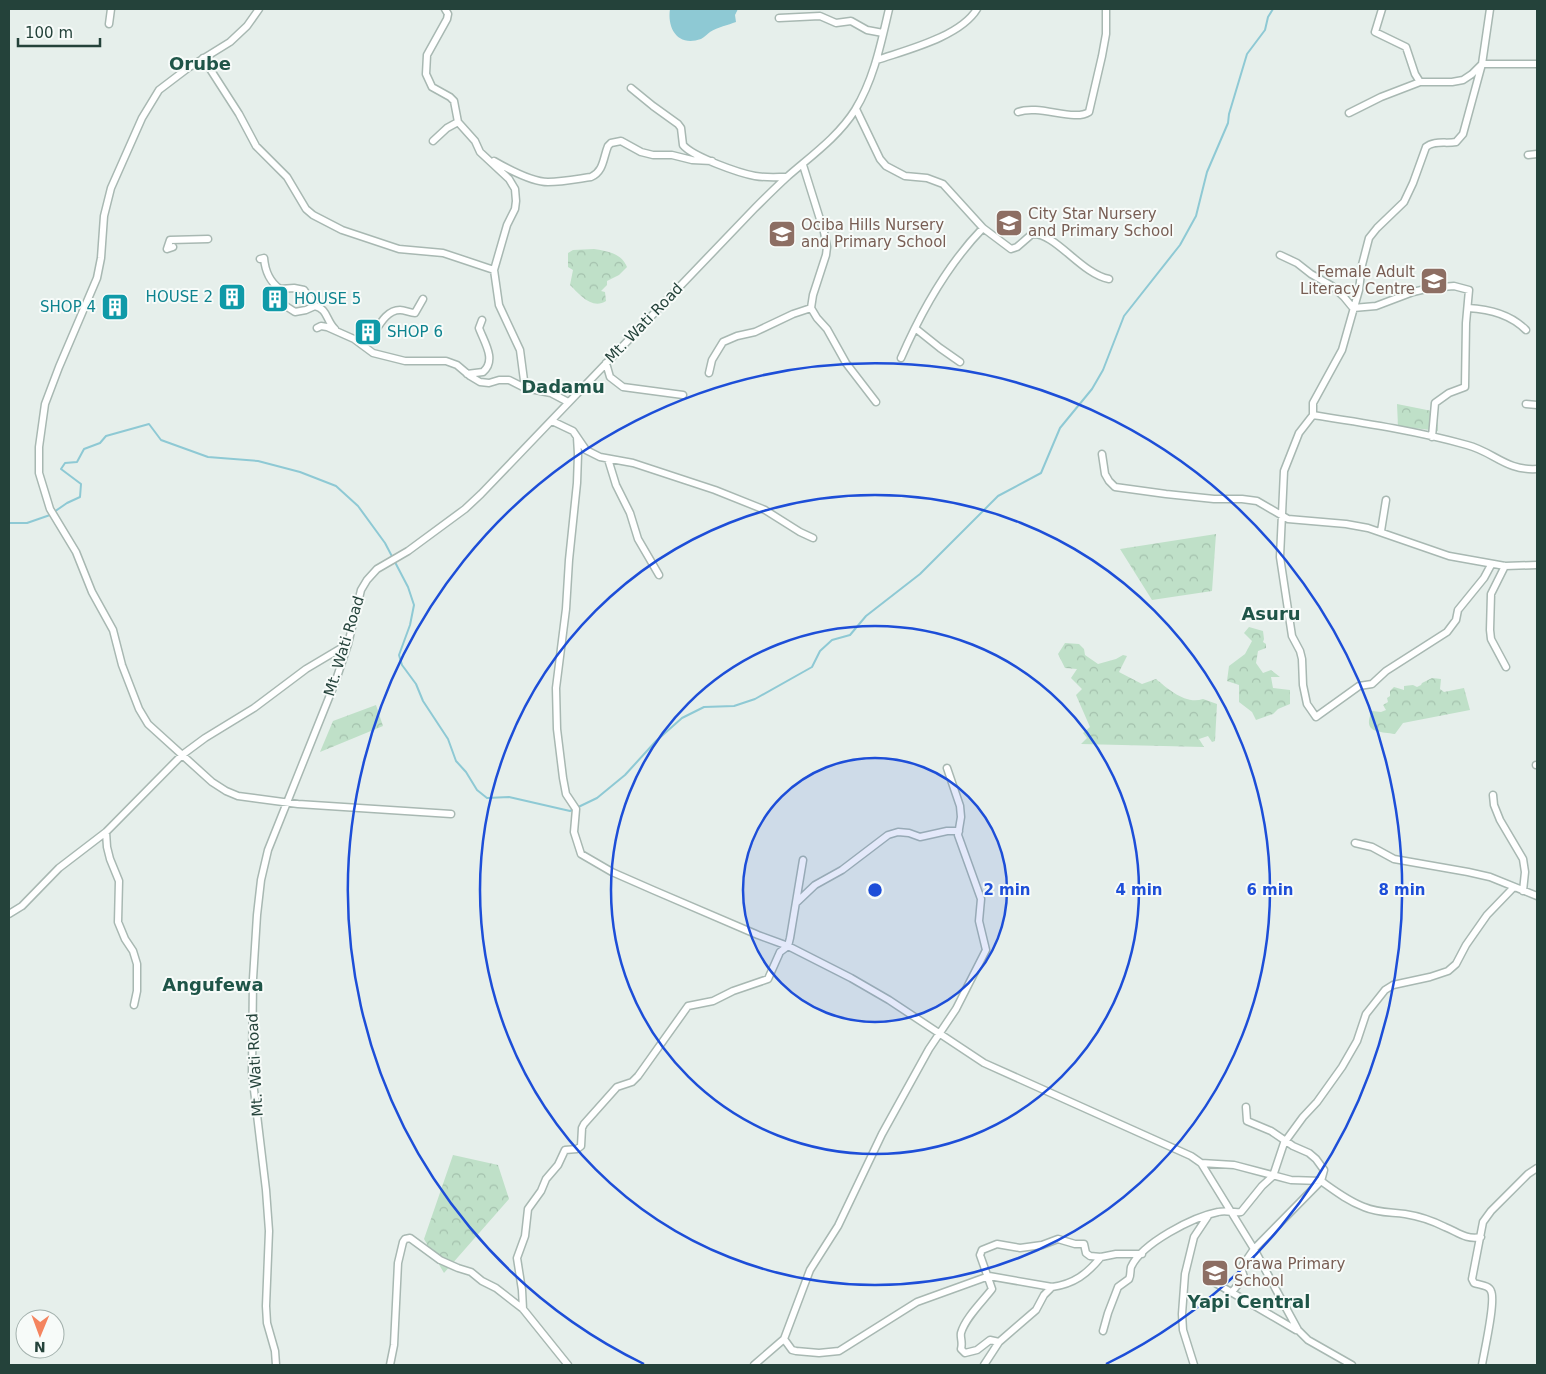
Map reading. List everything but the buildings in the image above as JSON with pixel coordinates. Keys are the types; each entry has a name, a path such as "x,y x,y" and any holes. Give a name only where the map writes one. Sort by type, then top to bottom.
{"street":[{"path":"109,24 111,9"},
{"path":"258,9 239,34 174,78 159,90 146,108 110,188 104,216 98,278 48,396 43,414 39,447 39,474 48,503 76,552 92,592 113,630 127,680 139,709 148,724 212,782 238,796 345,808 451,814"},
{"path":"445,9 448,14 447,19 427,54 426,74 432,87 450,96 454,101 458,122 473,138 484,156 513,184 516,195 515,209 507,225 494,270 499,305 520,350 525,388"},
{"name":"Mt. Wati Road","path":"276,1365 275,1351 267,1323 269,1231 252,1073 252,1004 257,915 261,880 268,850 327,703 348,644 361,590 377,569 408,551 465,509 552,421 568,402 754,209 787,177 828,142 846,123 856,109 877,60 889,9"},
{"path":"877,60 942,37 967,19 977,9"},
{"path":"1018,112 1030,109 1076,114 1086,114 1089,112 1106,34 1106,9"},
{"path":"1382,9 1375,32 1406,47 1415,74 1420,82"},
{"path":"1490,9 1482,64 1463,134 1456,142 1435,143 1426,147 1414,183 1404,202 1369,238 1362,265 1359,290 1342,350 1313,403 1313,415 1299,433 1284,471 1280,557 1292,636 1300,651 1307,704 1316,716 1359,686 1372,684 1386,671 1447,632 1456,620 1458,610 1484,578 1491,565"},
{"path":"779,18 820,16 836,23 851,21 867,30 883,33"},
{"path":"203,58 239,114 256,146 287,177 306,209 313,215 342,230 399,249 443,253 494,270"},
{"path":"1349,113 1381,97 1420,82 1463,80 1482,64 1537,64"},
{"path":"631,88 678,124 681,128 685,148 746,174 758,177 787,177"},
{"path":"856,109 880,159 886,166 905,176 927,178 943,184 983,228 1011,249 1017,247 1032,234 1044,236 1081,265 1101,277 1109,279"},
{"path":"434,140 447,128 458,122"},
{"path":"484,156 508,170 536,180 548,182 595,175 601,168 608,146 616,141 621,141 653,156 672,155 692,160 712,161"},
{"path":"1528,155 1537,154"},
{"path":"803,165 827,247 811,308 827,329 846,363 876,402"},
{"path":"901,358 915,328 940,284 971,240 983,228"},
{"path":"173,248 167,249 170,240 208,239"},
{"path":"1280,255 1297,263 1311,274 1332,286 1353,308"},
{"path":"260,259 264,258 265,267 274,284 280,289 294,288 304,290 315,306 325,311 334,328 355,338 373,354 406,361 446,361 457,365 480,382 490,383 509,380 525,388 551,393 568,402"},
{"path":"1353,308 1376,306 1420,290 1446,286 1463,287 1470,290 1466,324 1465,387 1449,393 1435,403 1432,437"},
{"path":"317,328 324,326 355,338 372,336 392,310 416,313 423,299"},
{"path":"281,303 295,312 315,306"},
{"path":"710,373 712,360 723,342 737,336 755,332 793,314 811,308"},
{"path":"1468,308 1503,314 1526,330"},
{"path":"467,374 483,372 490,364 487,346 479,328 482,320"},
{"path":"915,328 960,362"},
{"path":"355,338 365,331"},
{"path":"606,363 610,377 623,387 683,395"},
{"path":"1526,404 1537,405"},
{"path":"1313,415 1432,437 1477,448 1522,469 1537,469"},
{"path":"552,421 573,431 586,450 608,459 633,463 715,490 765,510 800,532 814,538"},
{"path":"577,437 577,483 566,609 556,688 563,778 566,794 576,809 574,832 581,854 612,872 788,946 881,996 1001,1072 1190,1156 1201,1163 1254,1249 1298,1330"},
{"path":"1102,454 1105,474 1116,488 1214,499 1257,501 1281,516 1295,520 1346,524 1381,531 1449,556 1491,565 1537,565"},
{"path":"608,459 616,485 630,512 634,531 659,576"},
{"path":"1381,531 1386,500"},
{"path":"1505,566 1492,594 1490,630 1491,639 1506,667"},
{"path":"9,914 22,906 59,868 106,832 182,755 205,738 254,708 306,669 348,644"},
{"path":"754,1365 784,1339 810,1270 838,1226 882,1134 929,1049 956,1009 987,949 979,921 982,899 958,835 961,817 960,806 947,768"},
{"path":"1493,795 1494,805 1500,820 1523,859 1523,891"},
{"path":"796,903 815,885 842,870 888,835 898,832 909,832 920,837 947,831 959,831"},
{"path":"106,832 110,859 119,881 118,922 125,939 133,951 137,964 137,991 134,1005"},
{"path":"1355,843 1372,847 1394,859 1490,877 1513,888 1537,896"},
{"path":"523,1309 517,1258 525,1236 528,1209 541,1191 546,1179 558,1165 566,1150 577,1149 581,1146 584,1124 617,1087 632,1082 638,1076 688,1006 713,1001 733,991 768,979 780,952 788,946 803,860"},
{"path":"1103,1331 1118,1287 1129,1279 1131,1267 1142,1254 1172,1230 1209,1214 1220,1212 1238,1213 1244,1210 1262,1186 1273,1176 1279,1152 1285,1141 1317,1102 1342,1067 1357,1041 1366,1014 1389,986 1448,971 1456,964 1466,945 1487,915 1513,888"},
{"path":"1232,1292 1244,1277 1241,1268 1254,1249 1321,1181 1324,1170 1309,1153 1270,1131 1247,1121 1246,1107"},
{"path":"1201,1163 1251,1168 1291,1180 1321,1181 1342,1196 1365,1208 1388,1214 1406,1214 1446,1227 1470,1239 1480,1237"},
{"path":"1482,1365 1492,1297 1490,1289 1472,1282 1481,1226 1491,1210 1528,1174 1537,1168"},
{"path":"1194,1365 1183,1330 1182,1314 1185,1274 1194,1237 1209,1214"},
{"path":"390,1365 394,1345 398,1263 401,1246 408,1238 413,1239 440,1260 471,1272 523,1309 568,1365"},
{"path":"999,1342 990,1340 974,1352 965,1353 961,1349 963,1343 961,1333 972,1313 992,1289 980,1252 997,1244 1020,1248 1042,1245 1061,1239 1075,1244 1084,1244 1088,1255 1101,1257 1116,1254 1142,1254"},
{"path":"784,1339 792,1350 796,1351 820,1353 839,1351 917,1302 989,1276 1052,1287 1071,1282 1082,1276 1101,1257"},
{"path":"1212,1281 1298,1330 1308,1340 1352,1365"},
{"path":"984,1365 999,1342 1036,1310 1044,1295 1052,1287"}],"green space":[{"path":"594,249 618,256 627,267 619,275 607,281 607,285 601,291 605,292 606,301 596,304 586,300 570,285 573,270 568,267 568,253 573,250"},
{"path":"1397,404 1437,412 1438,431 1398,426"},
{"path":"1216,534 1212,591 1152,600 1120,549"},
{"path":"1249,627 1263,631 1263,642 1266,644 1266,648 1258,651 1256,663 1263,673 1271,670 1280,677 1271,677 1273,688 1290,690 1290,704 1278,709 1273,714 1256,720 1252,712 1239,702 1239,685 1227,681 1229,666 1245,654 1252,641 1244,633"},
{"path":"1065,643 1079,644 1084,649 1085,655 1098,664 1123,655 1127,656 1119,672 1142,684 1156,679 1184,698 1190,700 1203,699 1217,704 1215,741 1212,742 1208,736 1199,739 1204,747 1081,744 1087,738 1083,733 1090,727 1076,695 1082,689 1071,678 1077,669 1065,668 1058,654"},
{"path":"1432,678 1441,679 1440,689 1444,692 1464,688 1470,710 1403,723 1395,734 1373,730 1370,727 1369,718 1372,711 1381,712 1386,710 1383,705 1388,702 1387,698 1394,687 1404,690 1404,686 1413,685 1417,687"},
{"path":"376,705 383,726 320,752 333,721"},
{"path":"453,1155 498,1165 509,1199 444,1273 424,1239"}],"water":[{"path":"670,9 738,9 735,15 736,22 716,29 701,39 693,41 680,38 672,29"}],"waterway":[{"path":"54,512 80,497 81,484 61,469 65,463 77,462 84,449 100,443 106,436 149,424 161,440 208,457 258,461 300,472 336,486 358,506 385,543 408,587 414,605 410,625 399,655 402,665 416,684 423,701 448,739 456,761 466,772 477,790 487,798 509,797 570,811 597,798 625,775 656,741 682,718 704,707 734,706 755,699 812,667 820,651 832,640 850,635 866,616 920,574 998,496 1041,473 1060,428 1092,389 1103,370 1124,316 1180,245 1196,216 1207,172 1228,123 1247,54 1265,30 1268,17 1273,9"},
{"path":"9,523 27,523 50,515"}],"place":[{"name":"City Star Nursery and Primary School","path":"1009,223"},
{"name":"Ociba Hills Nursery and Primary School","path":"782,234"},
{"name":"Female Adult Literacy Centre","path":"1434,281"},
{"name":"HOUSE 2","path":"232,297"},
{"name":"HOUSE 5","path":"275,299"},
{"name":"SHOP 4","path":"115,307"},
{"name":"SHOP 6","path":"368,332"},
{"name":"Orawa Primary School","path":"1215,1273"}],"district":[{"name":"Orube","path":"200,64"},
{"name":"Dadamu","path":"563,387"},
{"name":"Asuru","path":"1271,614"},
{"name":"Angufewa","path":"213,985"},
{"name":"Yapi Central","path":"1249,1302"}]}
